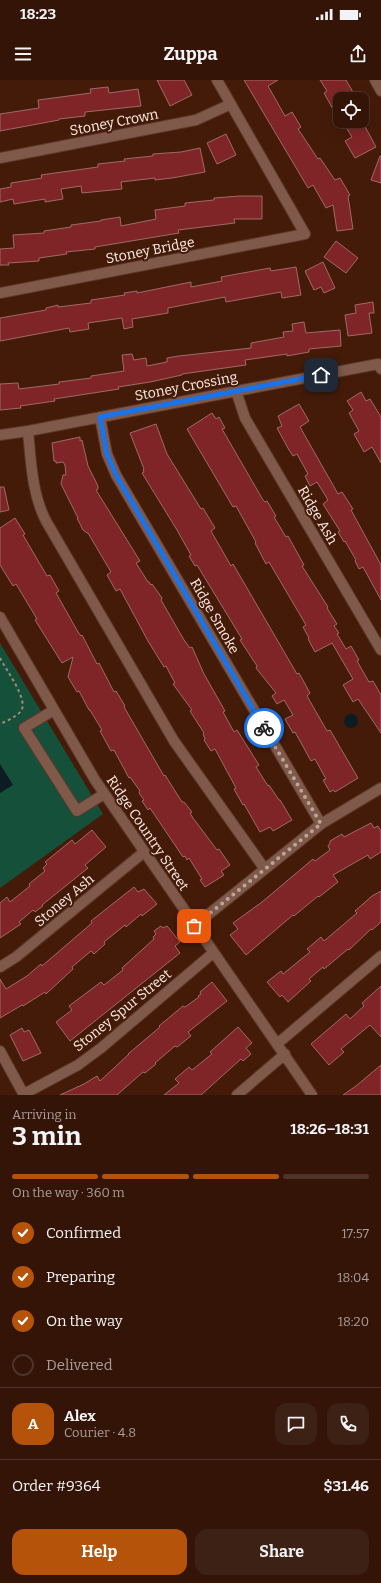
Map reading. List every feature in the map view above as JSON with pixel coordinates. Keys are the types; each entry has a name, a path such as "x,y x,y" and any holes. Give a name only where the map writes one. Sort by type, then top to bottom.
{"street":[{"path":"217,80 231,104"},
{"path":"375,80 381,90"},
{"name":"Stoney Crown","path":"0,158 196,120 231,104"},
{"name":"Stoney Bridge","path":"0,293 305,234 231,104"},
{"name":"Stoney Crossing","path":"0,435 236,391 379,367"},
{"name":"Ridge Ash","path":"236,391 245,418 381,650"},
{"name":"Ridge Smoke","path":"100,417 107,454 116,475 321,824"},
{"path":"28,431 35,490 39,508 46,521 174,741 264,868"},
{"name":"Ridge Country Street","path":"0,617 104,794 312,1095"},
{"path":"54,710 24,728 78,811 104,794"},
{"path":"194,926 264,868 321,824 381,788"},
{"name":"Stoney Ash","path":"0,967 16,957 144,852"},
{"name":"Stoney Spur Street","path":"24,1095 78,1065 101,1048 213,953"},
{"path":"277,1044 381,956"},
{"path":"0,1051 24,1095"},
{"path":"237,1095 285,1054"}],"path":[{"path":"0,658 20,692 24,704 22,710 16,715 0,724"}],"green space":[{"path":"0,643 103,814 0,888"}],"shaded area":[{"path":"348,714 354,714 358,718 358,724 354,728 348,728 344,724 344,718"},
{"path":"0,764 13,785 0,793"}],"building":[{"path":"157,80 184,80 192,95 170,106"},
{"path":"244,80 278,80 268,86 285,116 292,112 301,127 298,129 318,159 320,158 335,180 340,178 350,195 348,196 353,229 337,231 333,205 326,208 313,185 308,188"},
{"path":"320,80 346,80 353,92 333,92 333,109 324,93 327,91"},
{"path":"108,87 109,93 138,89 141,106 85,112 85,116 59,119 0,131 0,114 39,108 38,100 91,93 90,89"},
{"path":"346,128 366,128 376,147 355,158 345,141 352,137"},
{"path":"226,134 236,155 217,164 207,143"},
{"path":"200,148 205,172 172,178 155,180 155,178 121,182 122,189 82,193 81,186 61,189 63,199 45,202 45,199 14,204 13,199 0,202 0,189 11,187 11,183 42,178 41,175 98,167 98,164 125,161 124,159 153,156 153,154 181,152"},
{"path":"381,156 381,183 371,180"},
{"path":"262,196 262,219 234,219 235,223 178,230 179,233 95,247 95,249 66,252 67,254 39,258 39,261 0,265 0,249 14,248 13,235 44,233 44,231 71,227 71,225 120,217 121,226 156,219 155,210 185,206 185,203 214,200 214,198"},
{"path":"336,241 358,258 346,273 324,257"},
{"path":"323,262 335,288 324,293 321,287 314,290 305,271"},
{"path":"296,267 301,295 282,298 281,292 226,302 225,297 168,308 168,313 132,319 133,327 124,329 122,318 88,323 89,329 70,332 69,328 0,341 0,318 46,310 46,308 58,305 58,307 91,303 91,300 125,295 124,293 137,291 137,293 191,282 191,287 222,281 221,277 270,268 271,271"},
{"path":"373,302 374,313 369,313 372,333 348,336 345,315 356,313 355,305"},
{"path":"304,322 306,333 340,330 341,346 309,349 309,352 287,356 287,354 245,360 246,365 182,374 150,382 118,387 119,389 54,399 55,401 20,406 21,408 0,410 0,384 18,383 19,389 59,384 59,382 91,378 91,376 124,371 122,355 132,354 134,360 146,358 147,366 167,362 167,358 251,348 251,343 284,337 283,332 293,331 292,324"},
{"path":"361,392 366,401 370,399 381,417 381,463 372,447 364,452 354,434 359,431 349,413 353,410 347,401"},
{"path":"299,404 309,421 300,427 338,494 342,492 353,509 351,510 381,565 381,600 363,567 359,569 355,561 356,560 338,532 340,531 323,504 328,500 317,482 310,486 305,476 308,474 297,454 293,456 277,428 282,426 278,416"},
{"path":"212,413 216,419 219,417 225,428 222,429 263,500 265,502 267,501 276,516 274,517 286,537 288,536 304,565 302,566 337,624 334,626 339,633 337,634 346,649 351,646 359,660 357,661 369,682 373,681 381,695 381,733 358,699 353,702 343,685 353,679 332,643 315,652 303,627 306,625 269,562 266,564 255,543 256,542 236,506 233,507 187,429"},
{"path":"156,424 167,454 201,509 203,508 215,528 211,531 231,566 233,564 297,674 299,673 310,693 307,696 327,731 330,730 358,778 335,792 333,790 330,792 323,780 326,779 315,759 311,761 295,732 293,733 285,719 293,715 284,700 277,704 272,696 276,693 256,668 257,666 240,640 242,639 197,565 195,566 189,556 191,555 177,530 142,473 144,472 144,469 130,433"},
{"path":"80,437 88,466 98,486 98,489 96,490 140,561 136,563 148,582 151,585 152,584 162,598 161,600 184,640 190,648 192,647 204,674 225,711 223,712 234,732 237,730 259,765 256,767 268,786 269,785 280,800 292,820 273,831 270,827 260,832 244,804 243,805 234,789 236,788 215,749 211,751 204,740 204,733 190,711 192,710 173,684 175,683 166,666 164,667 148,641 120,589 116,591 107,575 111,572 88,533 83,530 77,518 61,484 63,475 66,475 65,465 63,462 56,463 56,461 54,461 52,443"},
{"path":"0,487 4,487 9,510 0,512"},
{"path":"15,518 25,534 23,535 47,576 50,575 59,591 56,593 78,632 81,636 82,635 97,664 99,663 114,692 116,691 125,706 124,707 164,776 165,775 182,802 184,802 192,812 190,813 193,818 217,850 219,849 230,865 221,871 224,875 205,887 200,880 202,879 189,858 187,860 185,856 183,857 150,808 148,810 142,801 144,800 139,793 140,791 130,777 129,778 114,750 111,751 100,731 102,730 79,691 77,692 68,677 73,657 62,663 35,620 37,619 16,584 13,586 0,565 0,528"},
{"path":"371,823 374,828 378,826 381,831 381,852 370,859 368,855 333,875 338,882 294,916 293,915 246,955 230,935 238,929 233,923 262,902 313,859 315,861 330,850 328,846 330,841 342,834 344,837"},
{"path":"92,830 106,847 85,865 88,868 42,905 43,906 35,912 33,910 19,922 21,924 0,938 0,903 7,897 10,902 30,886 29,884 45,871 43,868 47,864 45,862 72,840 75,844"},
{"path":"134,887 138,892 144,889 157,904 142,916 141,914 126,927 125,925 104,942 105,944 94,954 91,951 72,967 73,969 46,994 45,992 0,1018 0,979 6,989 27,976 41,964 42,966 92,923 91,921"},
{"path":"381,891 381,922 372,930 371,929 349,950 348,949 324,969 323,967 309,979 311,981 288,1002 282,995 280,997 267,982 281,971 283,974 310,952 307,949 321,937 324,941 357,913 355,911 372,896"},
{"path":"161,926 163,928 167,926 180,942 175,946 180,953 70,1041 56,1022 72,1010 69,1006 101,982 104,985 123,970 122,968 154,939 153,937 156,934 154,931"},
{"path":"212,982 227,1001 188,1032 191,1036 177,1047 175,1046 155,1063 156,1064 145,1073 143,1072 117,1095 60,1095 97,1076 100,1081 128,1054 160,1027 159,1026 183,1006 185,1007 199,997 198,996 201,994 200,992"},
{"path":"381,986 381,1037 370,1025 341,1049 344,1052 329,1065 311,1044 346,1014 350,1019 364,1006 362,1003"},
{"path":"238,1027 252,1043 246,1048 251,1054 243,1061 241,1059 201,1095 164,1095 179,1083 175,1079 189,1067 192,1070 212,1054 210,1052"},
{"path":"22,1028 24,1032 29,1030 41,1053 23,1061 10,1035"},
{"path":"381,1065 381,1095 343,1095 356,1086"}],"way so far":[{"path":"194,926 264,868 321,824 264,728"}],"route":[{"path":"264,728 116,475 107,454 100,417 321,375"}]}
